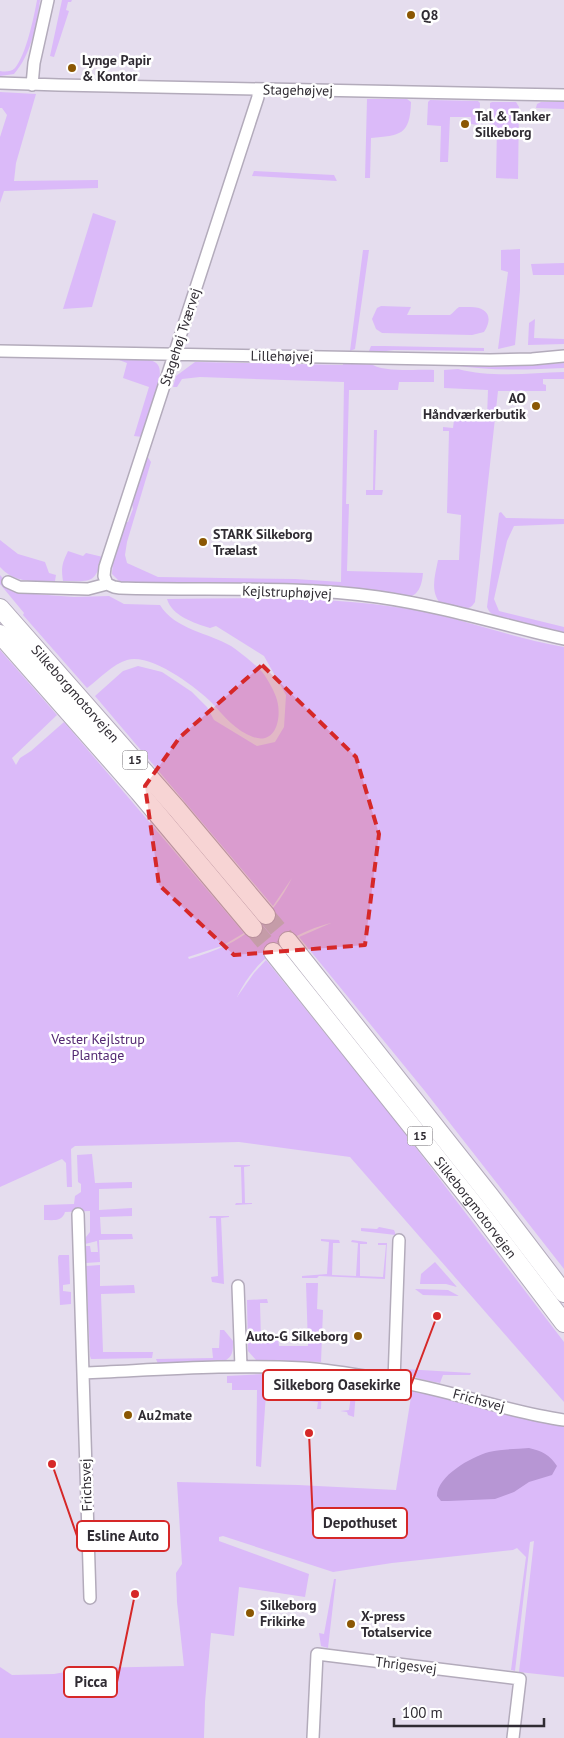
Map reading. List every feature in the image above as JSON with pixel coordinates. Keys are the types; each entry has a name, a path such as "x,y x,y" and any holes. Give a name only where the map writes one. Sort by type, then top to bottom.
{"highway":[{"name":"Silkeborgmotorvejen","path":"0,608 152,780 266,915"},
{"name":"Silkeborgmotorvejen","path":"0,634 132,785 253,928"},
{"name":"Silkeborgmotorvejen","path":"288,941 490,1196 564,1293"},
{"name":"Silkeborgmotorvejen","path":"273,952 476,1207 564,1323"}],"street":[{"path":"32,85 34,63 48,0"},
{"name":"Stagehøjvej","path":"0,83 564,95"},
{"name":"Stagehøj Tværvej","path":"107,584 104,576 105,567 258,97 258,89"},
{"name":"Lillehøjvej","path":"0,351 490,360 532,360 564,356"},
{"name":"Kejlstruphøjvej","path":"8,582 19,587 88,589 107,584 120,588 313,591 378,597 424,605 564,639"},
{"name":"Frichsvej","path":"78,1214 90,1598"},
{"path":"394,1381 399,1240"},
{"path":"238,1286 241,1367"},
{"name":"Frichsvej","path":"83,1373 241,1367 304,1368 444,1390 541,1417 564,1420"},
{"name":"Thrigesvej","path":"312,1738 317,1654 520,1679 513,1738"}],"highlighted area":[{"path":"262,665 356,757 379,834 365,945 234,955 159,885 145,786 180,737"}],"green space":[{"path":"37,0 40,0 37,19 25,58 14,74 0,76 0,71 6,72 15,68 23,54"},
{"path":"62,0 72,0 68,2 66,10 69,11 54,57 50,56"},
{"path":"0,92 36,94 16,163 14,181 98,180 98,188 4,191 0,203 0,137 7,115 0,108"},
{"path":"367,99 407,99 411,102 408,122 402,132 371,138 370,178 365,178"},
{"path":"430,100 478,101 480,103 479,125 471,124 471,117 450,117 448,162 440,162 441,126 427,125 428,102"},
{"path":"516,102 519,107 518,179 496,178 497,126 490,125 490,103"},
{"path":"541,102 564,102 564,109 536,108 537,104"},
{"path":"254,171 334,175 337,181 252,176"},
{"path":"93,213 116,221 92,307 63,309"},
{"path":"520,249 520,290 515,345 498,349 508,272 501,270 501,250"},
{"path":"363,250 369,250 355,349 350,351"},
{"path":"564,263 564,275 533,275 531,264"},
{"path":"381,306 411,307 407,315 450,315 459,307 474,307 483,310 488,316 489,321 484,332 472,335 382,333 376,329 372,319 377,308"},
{"path":"535,319 534,338 564,339 564,344 528,345 529,323"},
{"path":"371,346 484,348 484,351 394,350 371,353 369,351"},
{"path":"144,359 155,362 160,371 158,389 142,437 134,436 149,387 123,378 127,363 119,360"},
{"path":"195,362 343,365 343,363 370,363 383,368 400,370 434,370 434,382 399,382 398,390 349,390 346,504 349,504 347,571 423,573 421,585 414,595 406,597 277,584 120,582 112,574 113,559 125,522 128,522 133,509 132,504 147,456 151,462 127,542 125,555 127,563 158,577 295,579 341,582 344,382 200,377 182,379 177,387 173,387 176,376"},
{"path":"564,363 564,368 522,370 452,365 533,365"},
{"path":"458,369 498,374 564,372 564,379 543,379 546,391 498,391 475,602 467,609 440,603 434,588 438,560 459,560 461,515 447,513 449,431 443,431 443,427 453,428 454,420 443,419 443,416 487,417 488,390 444,388 444,370"},
{"path":"374,430 377,430 375,490 383,490 382,495 366,495 366,490 373,490"},
{"path":"501,512 506,518 564,519 564,524 514,526 507,541 494,599 499,611 564,627 564,633 498,617 491,614 488,609 499,513"},
{"path":"0,540 18,554 45,562 49,573 56,575 55,581 18,579 6,572 0,567"},
{"path":"68,551 83,556 86,553 103,557 94,577 86,581 63,581 62,566"},
{"path":"0,575 7,583 21,593 74,597 109,596 124,604 160,605 174,620 192,630 231,646 263,673 277,700 279,714 276,728 267,737 253,737 231,723 212,703 184,681 160,666 137,659 127,660 111,668 87,688 23,615 24,613 0,584"},
{"name":"Vester Kejlstrup Plantage","path":"167,599 288,599 379,605 429,613 525,639 564,647 564,1269 424,1090 299,937 331,923 302,933 276,950 254,971 237,997 266,960 394,1119 564,1342 564,1402 350,1157 239,1142 75,1146 71,1149 72,1187 67,1187 66,1163 62,1159 0,1187 0,650 57,715 12,758 16,765 20,758 31,751 64,722 244,933 222,946 188,957 189,959 206,954 237,940 250,930 273,908 292,878 273,906 95,696 123,671 138,666 162,672 192,692 207,707 214,720 257,746 275,742 284,727 286,695 264,656 216,626 210,628 184,618 174,610"},
{"path":"92,1154 95,1183 132,1182 132,1188 99,1189 99,1210 132,1208 132,1216 100,1217 101,1234 132,1234 133,1239 99,1240 100,1262 86,1263 85,1246 90,1246 91,1252 98,1252 97,1241 85,1244 86,1237 90,1232 90,1211 65,1212 59,1219 44,1220 44,1205 74,1204 75,1196 81,1192 81,1184 78,1182 77,1155"},
{"path":"234,1165 250,1165 244,1167 245,1203 252,1204 235,1205 236,1203 242,1203 241,1167 234,1167"},
{"path":"210,1216 229,1216 221,1218 224,1284 212,1282 211,1277 218,1276 216,1218 209,1218"},
{"path":"379,1227 394,1230 396,1235 361,1231 361,1228 377,1229"},
{"path":"321,1239 339,1240 340,1243 333,1243 332,1275 356,1276 358,1243 351,1242 352,1240 367,1242 367,1244 360,1244 360,1276 383,1277 386,1245 378,1245 378,1243 387,1243 385,1279 319,1276 317,1278 302,1278 302,1276 327,1274 329,1242 321,1241"},
{"path":"59,1255 69,1255 70,1284 63,1285 63,1291 71,1292 71,1304 60,1305"},
{"path":"435,1262 457,1287 446,1284 420,1284 421,1274"},
{"path":"100,1265 100,1286 134,1285 135,1293 101,1294 103,1352 153,1352 152,1358 91,1359 86,1266"},
{"path":"306,1283 318,1283 317,1309 323,1310 321,1362 256,1360 248,1351 247,1300 267,1299 268,1303 260,1303 261,1339 278,1338 279,1346 308,1346"},
{"path":"415,1289 448,1290 459,1296 423,1295"},
{"path":"220,1330 224,1330 233,1341 232,1353 224,1361 158,1364 156,1359 213,1358 212,1348 219,1348"},
{"path":"404,1369 471,1373 470,1375 443,1375 440,1383 415,1377"},
{"path":"263,1374 266,1393 261,1467 256,1466 257,1390 232,1390 232,1383 227,1383 227,1376"},
{"path":"303,1377 319,1377 322,1382 321,1409 317,1409 318,1402 308,1401 309,1393 311,1393 312,1398 317,1398 317,1393 309,1391 310,1381 303,1380"},
{"path":"339,1380 362,1383 365,1387 362,1391 356,1391 354,1417 348,1415 347,1412 340,1411 349,1410 352,1389 338,1386"},
{"path":"405,1388 491,1411 564,1426 564,1677 519,1672 534,1541 530,1542 515,1671 511,1670 526,1557 517,1548 333,1572 223,1536 219,1537 219,1541 309,1574 305,1597 239,1587 234,1636 211,1633 204,1738 0,1738 0,1667 12,1675 54,1674 89,1668 184,1666 177,1602 176,1573 182,1564 177,1482 396,1490 411,1397 407,1396"},
{"path":"334,1579 336,1579 328,1648 321,1646 319,1633 324,1634"}],"shaded area":[{"path":"529,1448 552,1459 557,1466 552,1475 529,1482 514,1492 495,1499 441,1501 437,1496 438,1489 443,1481 456,1468 473,1458 494,1451"}],"tunnel":[{"path":"266,915 288,941"},
{"path":"253,928 273,952"}],"place":[{"name":"Q8","path":"411,15"},
{"name":"Lynge Papir & Kontor","path":"72,68"},
{"name":"Tal & Tanker Silkeborg","path":"465,124"},
{"name":"AO Håndværkerbutik","path":"536,406"},
{"name":"STARK Silkeborg Trælast","path":"203,542"},
{"name":"Silkeborg Oasekirke","path":"437,1316"},
{"name":"Auto-G Silkeborg","path":"358,1336"},
{"name":"Au2mate","path":"128,1415"},
{"name":"Depothuset","path":"309,1433"},
{"name":"Esline Auto","path":"52,1464"},
{"name":"Picca","path":"135,1594"},
{"name":"Silkeborg Frikirke","path":"250,1613"},
{"name":"X-press Totalservice","path":"351,1624"}]}
